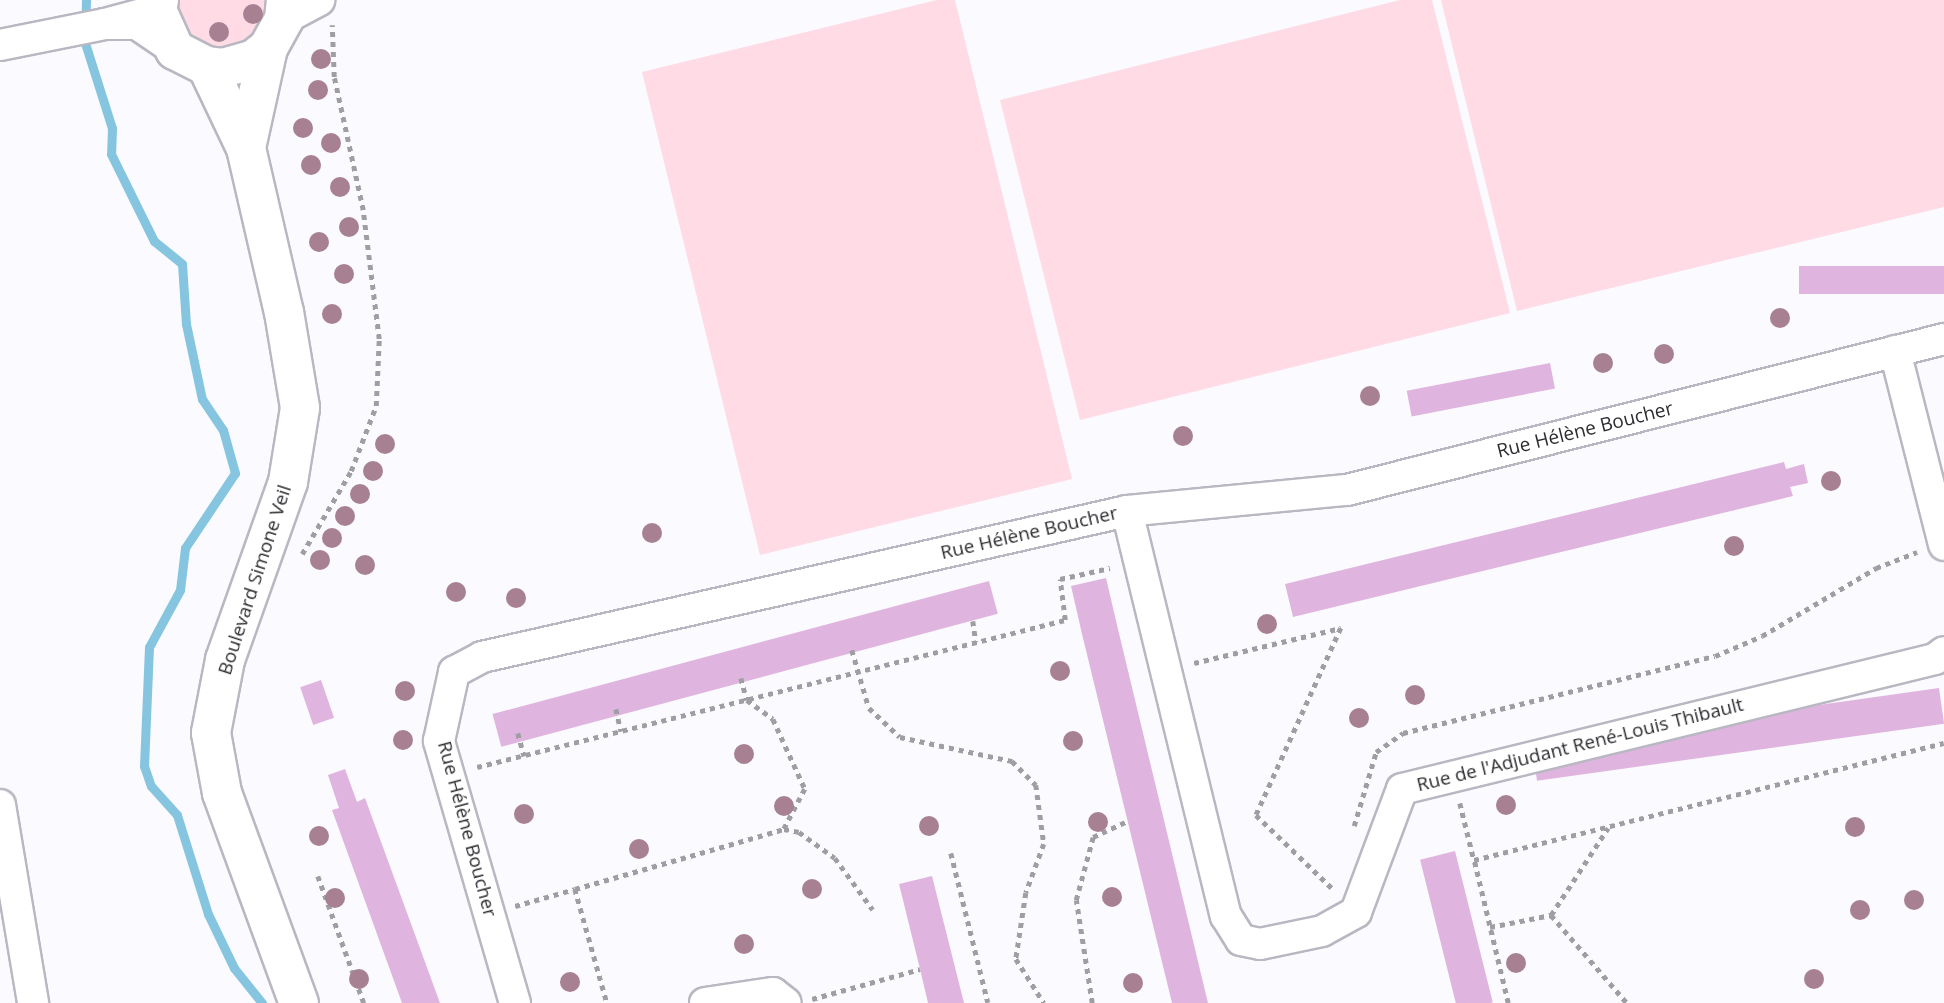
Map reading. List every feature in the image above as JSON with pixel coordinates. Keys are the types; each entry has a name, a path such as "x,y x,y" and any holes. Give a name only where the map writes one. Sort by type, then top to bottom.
{"main road":[{"name":"Boulevard Simone Veil","path":"158,5 246,148 285,312 300,408 288,482 225,660 211,733 222,793 299,1003"},
{"path":"191,58 239,65 279,22"},
{"name":"Boulevard Simone Veil","path":"246,148 279,22"}],"street":[{"path":"279,22 319,0"},
{"path":"105,24 158,5"},
{"path":"0,45 54,32 105,24 137,24 191,58"},
{"name":"Rue Hélène Boucher","path":"515,1003 439,741 453,672 482,657 1127,511 1347,490 1944,339"},
{"path":"1895,351 1944,543"},
{"name":"Rue de l'Adjudant René-Louis Thibault","path":"1127,511 1226,916 1241,940 1260,944 1322,931 1356,912 1402,789 1935,659 1944,652"},
{"path":"0,806 33,1003"},
{"path":"705,1003 773,993 786,1003"}],"path":[{"path":"1349,840 1376,752 1403,733 1715,656 1762,636 1876,568 1944,543"},
{"path":"449,774 1065,620 1060,579 1140,561"},
{"path":"972,621 976,642"},
{"path":"1166,670 1341,628 1256,815 1334,890 1338,877"},
{"path":"852,650 869,708 900,737 1012,761 1036,785 1044,844 1026,893 1016,959 1044,1003"},
{"path":"741,678 747,700 773,719 805,789 784,829"},
{"path":"616,709 621,731"},
{"path":"518,733 524,756"},
{"path":"1474,860 1944,743"},
{"path":"1453,775 1508,1003"},
{"path":"1092,1003 1076,900 1093,837 1128,821"},
{"path":"1490,927 1551,915 1609,826"},
{"path":"490,913 784,829 799,832 835,858 873,910"},
{"path":"951,853 988,1003"},
{"path":"318,876 364,1003"},
{"path":"575,889 607,1003"},
{"path":"1551,915 1627,1003"},
{"path":"797,1003 920,969"}],"shaded area":[{"path":"176,0 269,0 268,17 252,41 222,51 192,40 176,12"},
{"path":"937,0 955,0 1072,479 760,555 642,72"},
{"path":"1400,0 1432,0 1510,313 1080,420 1000,100"},
{"path":"1441,0 1944,0 1944,207 1517,311"}],"building":[{"path":"1799,266 1944,266 1944,294 1799,294"},
{"path":"1550,363 1555,389 1412,416 1407,391"},
{"path":"1784,462 1786,469 1804,464 1808,483 1790,487 1793,496 1293,617 1285,584"},
{"path":"1106,578 1208,1003 1172,1003 1082,634 1071,586"},
{"path":"989,581 998,614 501,747 493,714"},
{"path":"321,680 334,718 313,725 300,687"},
{"path":"1939,688 1944,724 1537,781 1532,745"},
{"path":"345,769 357,802 365,798 440,1003 402,1003 332,810 339,808 328,775"},
{"path":"1455,851 1493,1002 1456,1003 1420,860"},
{"path":"932,876 964,1003 928,1003 899,884"}],"waterway":[{"path":"86,0 85,43 112,128 111,154 154,241 182,264 186,324 202,399 223,430 235,473 185,548 180,590 149,647 144,766 151,786 177,815 208,914 234,968 262,1003"}]}
